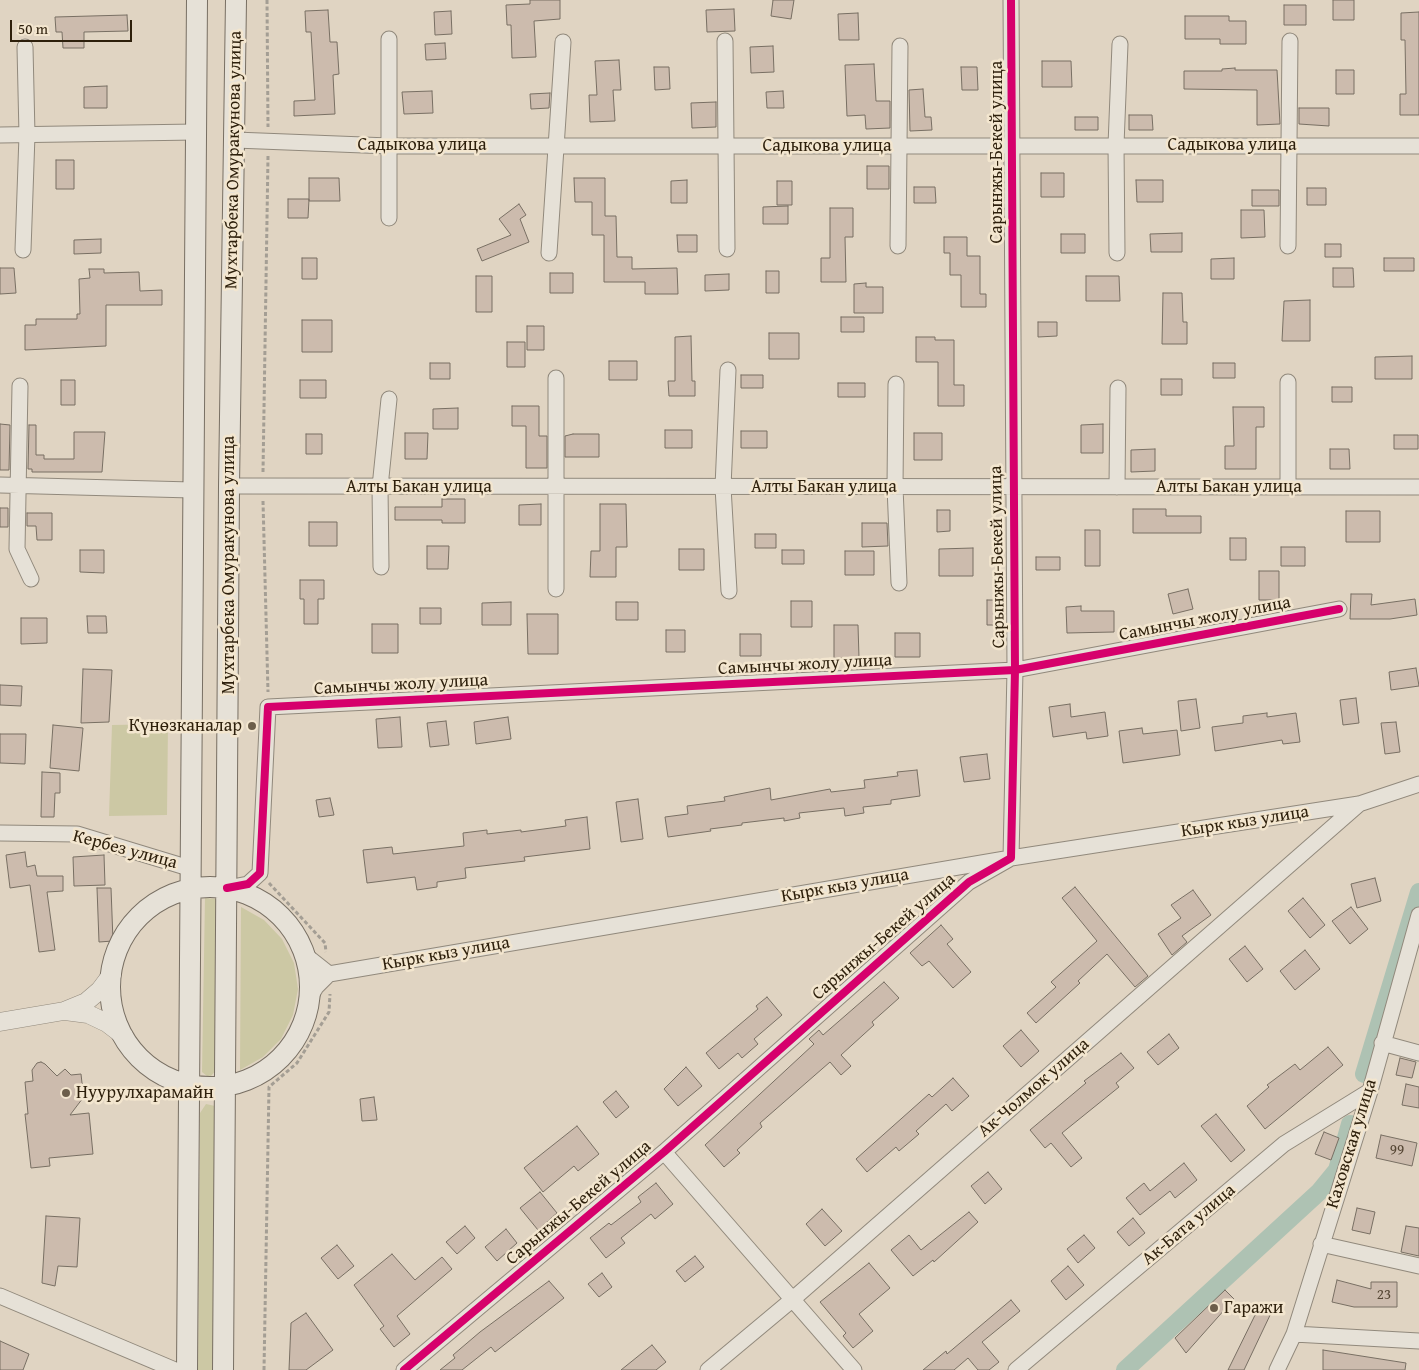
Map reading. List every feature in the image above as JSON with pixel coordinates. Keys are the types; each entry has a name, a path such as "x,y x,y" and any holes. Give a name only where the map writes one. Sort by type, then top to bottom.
{"main road":[{"name":"Мухтарбека Омуракунова улица","path":"187,1370 197,0"},
{"name":"Мухтарбека Омуракунова улица","path":"223,1370 229,486 236,0"},
{"path":"227,888 261,900 275,911 298,938 309,972 309,999 300,1030 290,1047 277,1061 261,1073 244,1081 224,1086 206,1087 169,1078 152,1068 137,1054 124,1036 117,1021 112,1002 112,974 120,946 129,930 141,916 172,895 190,889 227,888"}],"street":[{"name":"Сарынжы-Бекей улица","path":"404,1370 664,1152 969,882 1011,858 1014,670 1011,0"},
{"path":"389,39 389,218"},
{"path":"725,41 727,249"},
{"path":"1288,246 1290,41"},
{"path":"549,254 558,145 563,42"},
{"path":"1117,252 1116,145 1120,44"},
{"path":"23,250 27,135 25,46"},
{"path":"898,246 900,46"},
{"path":"0,135 196,132"},
{"name":"Садыкова улица","path":"235,140 389,146 899,146 1012,144 1419,146"},
{"path":"728,370 723,487 729,591"},
{"path":"556,378 556,589"},
{"path":"1288,382 1288,487"},
{"path":"896,384 895,487 899,583"},
{"path":"20,386 17,549 30,579"},
{"path":"1117,487 1118,388"},
{"path":"381,567 380,487 390,399"},
{"path":"0,485 192,490"},
{"name":"Алты Бакан улица","path":"229,486 1419,487"},
{"name":"Самынчы жолу улица","path":"268,707 1014,670 1339,609"},
{"path":"227,888 248,884 260,873 268,707"},
{"name":"Кырк кыз улица","path":"329,974 1011,858 1359,804 1419,784"},
{"name":"Ак-Чолмок улица","path":"708,1370 793,1299 1359,804"},
{"name":"Кербез улица","path":"0,833 77,834 190,868"},
{"name":"Каховская улица","path":"1277,1370 1294,1334 1370,1091 1419,915"},
{"path":"305,955 329,974 316,986 309,999"},
{"path":"0,1022 64,1011 86,1002 100,990 112,974"},
{"path":"64,1011 88,1014 107,1022 124,1036"},
{"path":"1382,1043 1419,1053"},
{"name":"Ак-Бата улица","path":"1016,1370 1284,1144 1370,1091"},
{"path":"664,1152 854,1370"},
{"path":"1321,1244 1419,1266"},
{"path":"0,1296 175,1370"},
{"path":"1294,1334 1419,1341"}],"path":[{"path":"267,0 268,141 263,487 268,707"},
{"path":"260,873 325,943 327,957"},
{"path":"264,1370 269,1087 297,1063 329,1012 330,993"}],"shaded area":[{"path":"168,724 167,815 109,816 112,725"},
{"path":"205,898 218,899 218,1068 211,1076 207,1076 202,1072"},
{"path":"241,907 264,920 282,939 294,963 298,989 293,1015 281,1039 263,1057 240,1070"},
{"path":"206,1104 215,1106 215,1370 198,1370 200,1113"}],"building":[{"path":"530,0 560,0 560,19 534,21 536,57 512,58 511,25 507,25 506,5 530,4"},
{"path":"773,0 794,0 791,19 771,16"},
{"path":"1333,0 1354,0 1354,20 1333,20"},
{"path":"1284,5 1306,5 1306,25 1284,25"},
{"path":"734,9 735,31 707,32 706,10"},
{"path":"328,10 330,42 337,42 339,74 333,75 335,114 294,116 294,101 315,100 311,32 306,32 305,11"},
{"path":"451,11 452,34 435,35 434,12"},
{"path":"1419,12 1419,115 1400,115 1400,94 1406,94 1405,40 1401,40 1401,13"},
{"path":"858,13 859,40 839,40 838,14"},
{"path":"127,15 128,31 84,32 84,48 63,48 62,32 56,32 55,17"},
{"path":"1185,16 1229,16 1229,21 1246,21 1246,44 1220,44 1220,39 1185,39"},
{"path":"445,43 446,59 426,60 425,44"},
{"path":"773,46 774,72 751,73 750,47"},
{"path":"619,60 621,90 613,90 615,121 590,122 589,95 597,95 595,61"},
{"path":"1042,61 1071,61 1072,87 1042,87"},
{"path":"874,64 876,101 890,101 890,128 866,129 865,115 847,116 845,65"},
{"path":"654,67 669,67 670,89 655,90"},
{"path":"961,67 977,67 978,90 962,90"},
{"path":"1235,68 1235,70 1277,70 1280,124 1257,125 1257,90 1184,89 1184,71 1222,71 1222,69"},
{"path":"1336,70 1354,70 1354,94 1336,94"},
{"path":"107,86 107,108 84,108 84,87"},
{"path":"923,89 925,117 931,117 932,130 910,131 909,90"},
{"path":"432,91 433,113 404,114 402,92"},
{"path":"783,91 784,108 767,108 766,92"},
{"path":"550,93 549,108 531,109 530,94"},
{"path":"716,102 716,127 692,128 691,103"},
{"path":"1299,108 1329,108 1329,126 1299,124"},
{"path":"1129,115 1152,115 1153,130 1129,130"},
{"path":"1075,117 1098,117 1098,130 1075,130"},
{"path":"56,160 74,160 74,189 56,189"},
{"path":"867,166 889,166 889,189 867,189"},
{"path":"1041,173 1064,173 1064,197 1041,197"},
{"path":"309,178 339,178 340,201 309,201"},
{"path":"574,178 605,178 605,216 616,216 617,257 632,257 632,269 677,268 678,294 645,294 645,282 604,282 604,235 592,235 592,202 575,202"},
{"path":"687,180 687,203 671,203 671,181"},
{"path":"1136,180 1163,180 1163,202 1137,202"},
{"path":"777,181 792,181 792,205 777,205"},
{"path":"914,187 935,187 936,203 914,203"},
{"path":"1307,188 1326,188 1326,205 1307,205"},
{"path":"1252,190 1279,190 1279,206 1252,206"},
{"path":"288,199 309,199 308,218 288,218"},
{"path":"519,204 526,215 520,219 529,242 482,261 477,249 511,235 499,219"},
{"path":"788,206 788,224 763,224 763,207"},
{"path":"830,208 853,208 853,237 845,237 846,282 821,282 821,258 830,258"},
{"path":"1241,210 1264,210 1265,237 1241,238"},
{"path":"1182,233 1182,252 1151,252 1150,234"},
{"path":"1061,234 1085,234 1085,253 1061,253"},
{"path":"677,235 697,235 697,252 678,252"},
{"path":"944,237 967,237 967,256 980,256 980,294 986,294 986,307 961,307 961,275 950,275 950,253 944,253"},
{"path":"101,239 101,253 74,254 74,240"},
{"path":"1325,244 1341,244 1341,257 1325,257"},
{"path":"302,258 317,258 317,279 302,279"},
{"path":"1234,258 1234,279 1211,279 1211,259"},
{"path":"1384,258 1414,258 1414,271 1384,271"},
{"path":"0,268 14,268 16,293 0,294"},
{"path":"1333,268 1353,268 1354,287 1333,287"},
{"path":"89,269 104,269 104,273 139,272 140,291 162,290 162,305 106,305 106,346 25,350 25,325 36,325 36,319 77,319 77,314 80,314 79,279 90,278"},
{"path":"766,271 779,271 779,293 766,293"},
{"path":"550,273 573,273 573,293 550,293"},
{"path":"729,274 729,290 705,291 705,275"},
{"path":"476,276 492,276 492,312 476,312"},
{"path":"1086,276 1119,276 1120,301 1086,301"},
{"path":"866,283 866,287 883,287 883,313 854,313 854,284"},
{"path":"1163,293 1182,293 1183,322 1187,322 1187,344 1162,344"},
{"path":"1310,300 1310,341 1282,341 1284,301"},
{"path":"841,317 864,317 864,332 841,332"},
{"path":"302,320 332,320 332,352 302,352"},
{"path":"1038,322 1057,322 1057,336 1038,337"},
{"path":"527,326 544,326 544,350 527,350"},
{"path":"769,333 799,333 799,359 769,359"},
{"path":"691,336 692,381 695,381 695,396 669,396 668,381 675,381 675,337"},
{"path":"916,337 954,340 954,385 964,385 964,406 938,406 938,362 916,362"},
{"path":"507,342 525,342 525,367 507,367"},
{"path":"1412,356 1412,379 1375,379 1375,357"},
{"path":"609,361 637,361 637,380 609,380"},
{"path":"430,363 450,363 450,379 430,379"},
{"path":"1213,363 1235,363 1235,378 1213,378"},
{"path":"741,375 763,375 763,388 741,388"},
{"path":"1161,379 1182,379 1182,395 1161,395"},
{"path":"61,380 75,380 75,405 61,405"},
{"path":"300,380 326,380 326,398 300,398"},
{"path":"838,383 865,383 865,397 838,397"},
{"path":"1332,387 1352,387 1352,402 1332,402"},
{"path":"512,406 539,406 539,436 547,436 547,468 526,468 526,426 512,426"},
{"path":"1233,407 1264,407 1264,427 1256,427 1256,469 1225,469 1225,446 1234,446"},
{"path":"458,408 458,429 433,429 433,409"},
{"path":"0,424 10,425 9,470 0,470"},
{"path":"1103,424 1103,453 1081,453 1081,425"},
{"path":"29,425 36,425 36,455 44,455 44,459 74,459 74,432 105,432 102,472 32,472 32,469 28,469"},
{"path":"665,430 692,430 692,448 665,448"},
{"path":"741,431 767,431 767,448 741,448"},
{"path":"405,433 428,433 427,459 405,459"},
{"path":"914,433 942,433 942,460 914,460"},
{"path":"306,434 322,434 322,454 306,454"},
{"path":"573,434 599,434 599,457 565,457 565,436"},
{"path":"1394,435 1418,435 1418,449 1394,449"},
{"path":"1155,449 1155,471 1131,472 1131,450"},
{"path":"1330,449 1349,449 1350,469 1330,469"},
{"path":"442,499 465,499 465,523 442,523 442,520 395,520 395,507 442,507"},
{"path":"541,504 541,525 519,525 519,505"},
{"path":"600,504 626,504 627,547 616,547 616,577 590,577 591,551 600,551"},
{"path":"0,508 8,508 8,527 0,527"},
{"path":"1133,509 1166,509 1166,516 1201,516 1201,533 1133,533"},
{"path":"937,510 950,510 950,531 937,532"},
{"path":"1346,511 1380,511 1380,542 1346,542"},
{"path":"27,513 52,513 52,540 37,540 36,526 27,526"},
{"path":"309,522 337,522 337,546 309,546"},
{"path":"862,523 887,523 888,546 862,547"},
{"path":"1085,530 1100,530 1100,566 1085,566"},
{"path":"755,534 776,534 776,548 755,548"},
{"path":"1230,538 1246,538 1246,560 1230,560"},
{"path":"427,546 449,546 448,569 427,569"},
{"path":"1281,547 1305,547 1305,566 1281,566"},
{"path":"973,548 973,576 939,576 939,549"},
{"path":"679,549 704,549 704,570 679,570"},
{"path":"80,550 104,550 104,573 80,572"},
{"path":"782,550 804,550 804,564 782,564"},
{"path":"845,551 874,551 874,575 845,575"},
{"path":"1036,557 1060,557 1060,570 1036,570"},
{"path":"1259,571 1279,571 1279,600 1259,600"},
{"path":"300,580 324,580 324,599 318,599 318,624 304,624 304,599 300,599"},
{"path":"1188,589 1193,609 1173,614 1168,594"},
{"path":"1351,594 1372,594 1371,605 1415,599 1417,615 1390,619 1350,619"},
{"path":"987,600 1002,600 1002,625 987,625"},
{"path":"791,601 812,601 812,627 791,627"},
{"path":"511,602 511,625 482,625 482,603"},
{"path":"616,602 638,602 638,620 616,620"},
{"path":"1081,606 1081,611 1114,611 1114,632 1067,633 1066,607"},
{"path":"420,608 441,608 441,624 420,624"},
{"path":"527,614 558,614 558,654 528,654"},
{"path":"87,616 106,616 107,633 88,633"},
{"path":"21,618 47,618 47,643 21,644"},
{"path":"372,624 398,624 398,653 372,653"},
{"path":"834,625 858,625 859,658 834,658"},
{"path":"666,630 685,630 685,652 666,652"},
{"path":"895,633 920,633 920,657 895,657"},
{"path":"740,634 761,634 761,656 740,656"},
{"path":"1416,668 1419,686 1391,690 1389,672"},
{"path":"83,669 112,670 109,722 81,723"},
{"path":"0,685 22,686 21,706 0,705"},
{"path":"1356,698 1359,723 1343,725 1340,700"},
{"path":"1196,699 1200,728 1181,731 1178,701"},
{"path":"1070,704 1071,717 1105,712 1108,736 1087,739 1086,732 1053,737 1049,707"},
{"path":"1267,713 1267,717 1296,713 1300,742 1283,744 1282,740 1215,751 1212,727 1243,723 1243,716"},
{"path":"400,717 402,747 378,748 376,719"},
{"path":"508,717 511,739 476,744 474,722"},
{"path":"446,721 449,745 430,747 427,723"},
{"path":"1396,722 1400,752 1385,754 1381,723"},
{"path":"53,725 83,728 79,771 50,768"},
{"path":"1142,728 1143,734 1177,730 1180,755 1123,763 1119,731"},
{"path":"0,734 26,734 25,764 0,763"},
{"path":"987,754 990,779 964,782 960,757"},
{"path":"917,770 920,796 891,800 891,804 863,807 864,813 845,816 844,808 799,813 800,818 784,821 784,818 742,823 742,825 710,829 711,831 668,837 665,817 688,814 687,806 725,801 724,797 770,788 771,800 830,789 831,792 865,788 864,780 898,776 897,772"},
{"path":"42,772 60,773 60,793 55,793 54,817 41,817"},
{"path":"330,798 334,815 319,817 316,800"},
{"path":"638,799 643,839 621,842 616,802"},
{"path":"587,817 590,849 524,857 525,861 465,868 466,878 437,882 437,887 417,890 415,877 367,883 363,850 392,847 393,854 464,846 463,833 487,830 487,834 521,830 521,832 566,826 565,820"},
{"path":"25,852 27,867 35,865 37,876 63,876 63,891 47,892 55,950 39,952 30,885 10,888 6,855"},
{"path":"104,855 105,885 74,886 73,857"},
{"path":"1375,878 1381,901 1357,908 1351,884"},
{"path":"1075,887 1148,976 1135,987 1107,954 1078,981 1080,983 1036,1023 1027,1013 1056,987 1051,982 1097,941 1062,898"},
{"path":"97,888 111,888 113,941 99,942"},
{"path":"1193,890 1211,915 1182,936 1187,942 1172,955 1158,934 1181,918 1171,905"},
{"path":"1303,898 1325,925 1310,938 1288,911"},
{"path":"1351,907 1368,929 1350,944 1332,921"},
{"path":"941,925 953,939 947,944 971,972 953,988 929,961 922,966 910,953"},
{"path":"1245,946 1263,969 1247,982 1229,959"},
{"path":"1305,950 1320,969 1295,990 1280,971"},
{"path":"884,982 899,998 872,1022 874,1025 841,1055 851,1066 841,1075 830,1062 760,1123 762,1127 737,1150 740,1153 724,1167 705,1145 814,1044 809,1039 819,1030 823,1035"},
{"path":"767,997 782,1015 754,1039 758,1044 742,1058 738,1053 719,1069 706,1053 758,1009 756,1006"},
{"path":"1021,1030 1039,1051 1021,1067 1003,1046"},
{"path":"1169,1034 1179,1048 1158,1065 1147,1052"},
{"path":"1328,1047 1343,1065 1265,1129 1247,1106 1269,1087 1267,1085 1295,1064 1300,1070"},
{"path":"1121,1053 1134,1068 1116,1083 1119,1087 1062,1133 1082,1158 1071,1167 1051,1143 1045,1148 1030,1130 1086,1083 1084,1081"},
{"path":"1400,1058 1416,1062 1412,1078 1396,1075"},
{"path":"41,1062 57,1076 65,1069 71,1075 81,1074 82,1083 89,1090 70,1115 89,1113 93,1154 49,1158 50,1166 31,1168 25,1114 28,1114 25,1082 33,1081 32,1070 37,1063"},
{"path":"686,1067 702,1086 678,1106 664,1089"},
{"path":"953,1078 969,1096 952,1111 946,1104 916,1131 919,1134 899,1151 896,1147 867,1172 856,1159 929,1094 932,1097"},
{"path":"1406,1084 1419,1087 1419,1108 1402,1105"},
{"path":"616,1091 629,1107 616,1118 603,1102"},
{"path":"374,1097 377,1120 362,1121 360,1099"},
{"path":"1216,1114 1245,1150 1231,1162 1201,1126"},
{"path":"577,1126 599,1154 578,1171 574,1166 543,1192 524,1168"},
{"path":"1324,1132 1339,1138 1331,1160 1315,1154"},
{"path":"1381,1135 1417,1143 1412,1166 1376,1158"},
{"path":"1184,1163 1197,1180 1175,1198 1170,1191 1140,1215 1126,1198 1144,1183 1150,1191"},
{"path":"988,1172 1002,1189 985,1204 971,1186"},
{"path":"656,1183 673,1204 655,1219 651,1214 621,1238 625,1243 606,1258 590,1238 641,1202 638,1197"},
{"path":"540,1192 557,1213 538,1230 520,1208"},
{"path":"1357,1208 1375,1212 1370,1234 1352,1230"},
{"path":"822,1209 842,1231 825,1246 806,1224"},
{"path":"969,1212 978,1222 934,1262 933,1260 913,1276 891,1250 909,1235 921,1250"},
{"path":"46,1216 80,1218 77,1267 58,1266 55,1286 42,1283"},
{"path":"1133,1218 1145,1233 1129,1246 1117,1232"},
{"path":"465,1226 475,1238 457,1254 446,1242"},
{"path":"1406,1226 1419,1228 1419,1256 1401,1252"},
{"path":"506,1229 517,1243 497,1261 485,1247"},
{"path":"1084,1235 1095,1248 1078,1263 1067,1249"},
{"path":"337,1245 354,1266 338,1279 321,1258"},
{"path":"392,1254 415,1280 442,1257 452,1269 397,1316 410,1334 394,1347 380,1329 384,1326 354,1285"},
{"path":"695,1256 704,1267 685,1282 676,1271"},
{"path":"869,1263 890,1288 859,1314 873,1331 853,1348 843,1336 846,1333 820,1302"},
{"path":"1068,1266 1084,1285 1066,1300 1051,1281"},
{"path":"602,1273 612,1287 599,1297 588,1284"},
{"path":"1337,1280 1371,1289 1371,1282 1397,1282 1397,1307 1354,1307 1332,1302"},
{"path":"549,1281 564,1298 495,1352 491,1347 462,1370 440,1370 455,1358 453,1355 480,1332"},
{"path":"1225,1290 1234,1299 1186,1353 1175,1338"},
{"path":"1011,1300 1020,1311 982,1342 999,1362 989,1370 978,1370 968,1358 954,1370 923,1370 946,1351 947,1354"},
{"path":"1261,1303 1272,1311 1244,1370 1228,1370"},
{"path":"306,1313 333,1350 306,1370 289,1370 291,1323"},
{"path":"0,1341 29,1354 23,1370 0,1370"},
{"path":"652,1345 666,1362 656,1370 621,1370"},
{"path":"1323,1350 1406,1363 1405,1370 1323,1370"}],"waterway":[{"path":"1364,1074 1419,892"},
{"path":"1125,1370 1319,1192 1337,1170 1350,1124"}],"cycle path":[{"path":"404,1370 664,1152 969,882 1011,858 1015,670 1011,0"},
{"path":"227,888 248,884 260,873 268,707 1015,670 1339,609"}],"place":[{"name":"Күнөзканалар","path":"252,726"},
{"name":"Нуурулхарамайн","path":"66,1093"},
{"name":"Гаражи","path":"1214,1308"}]}
